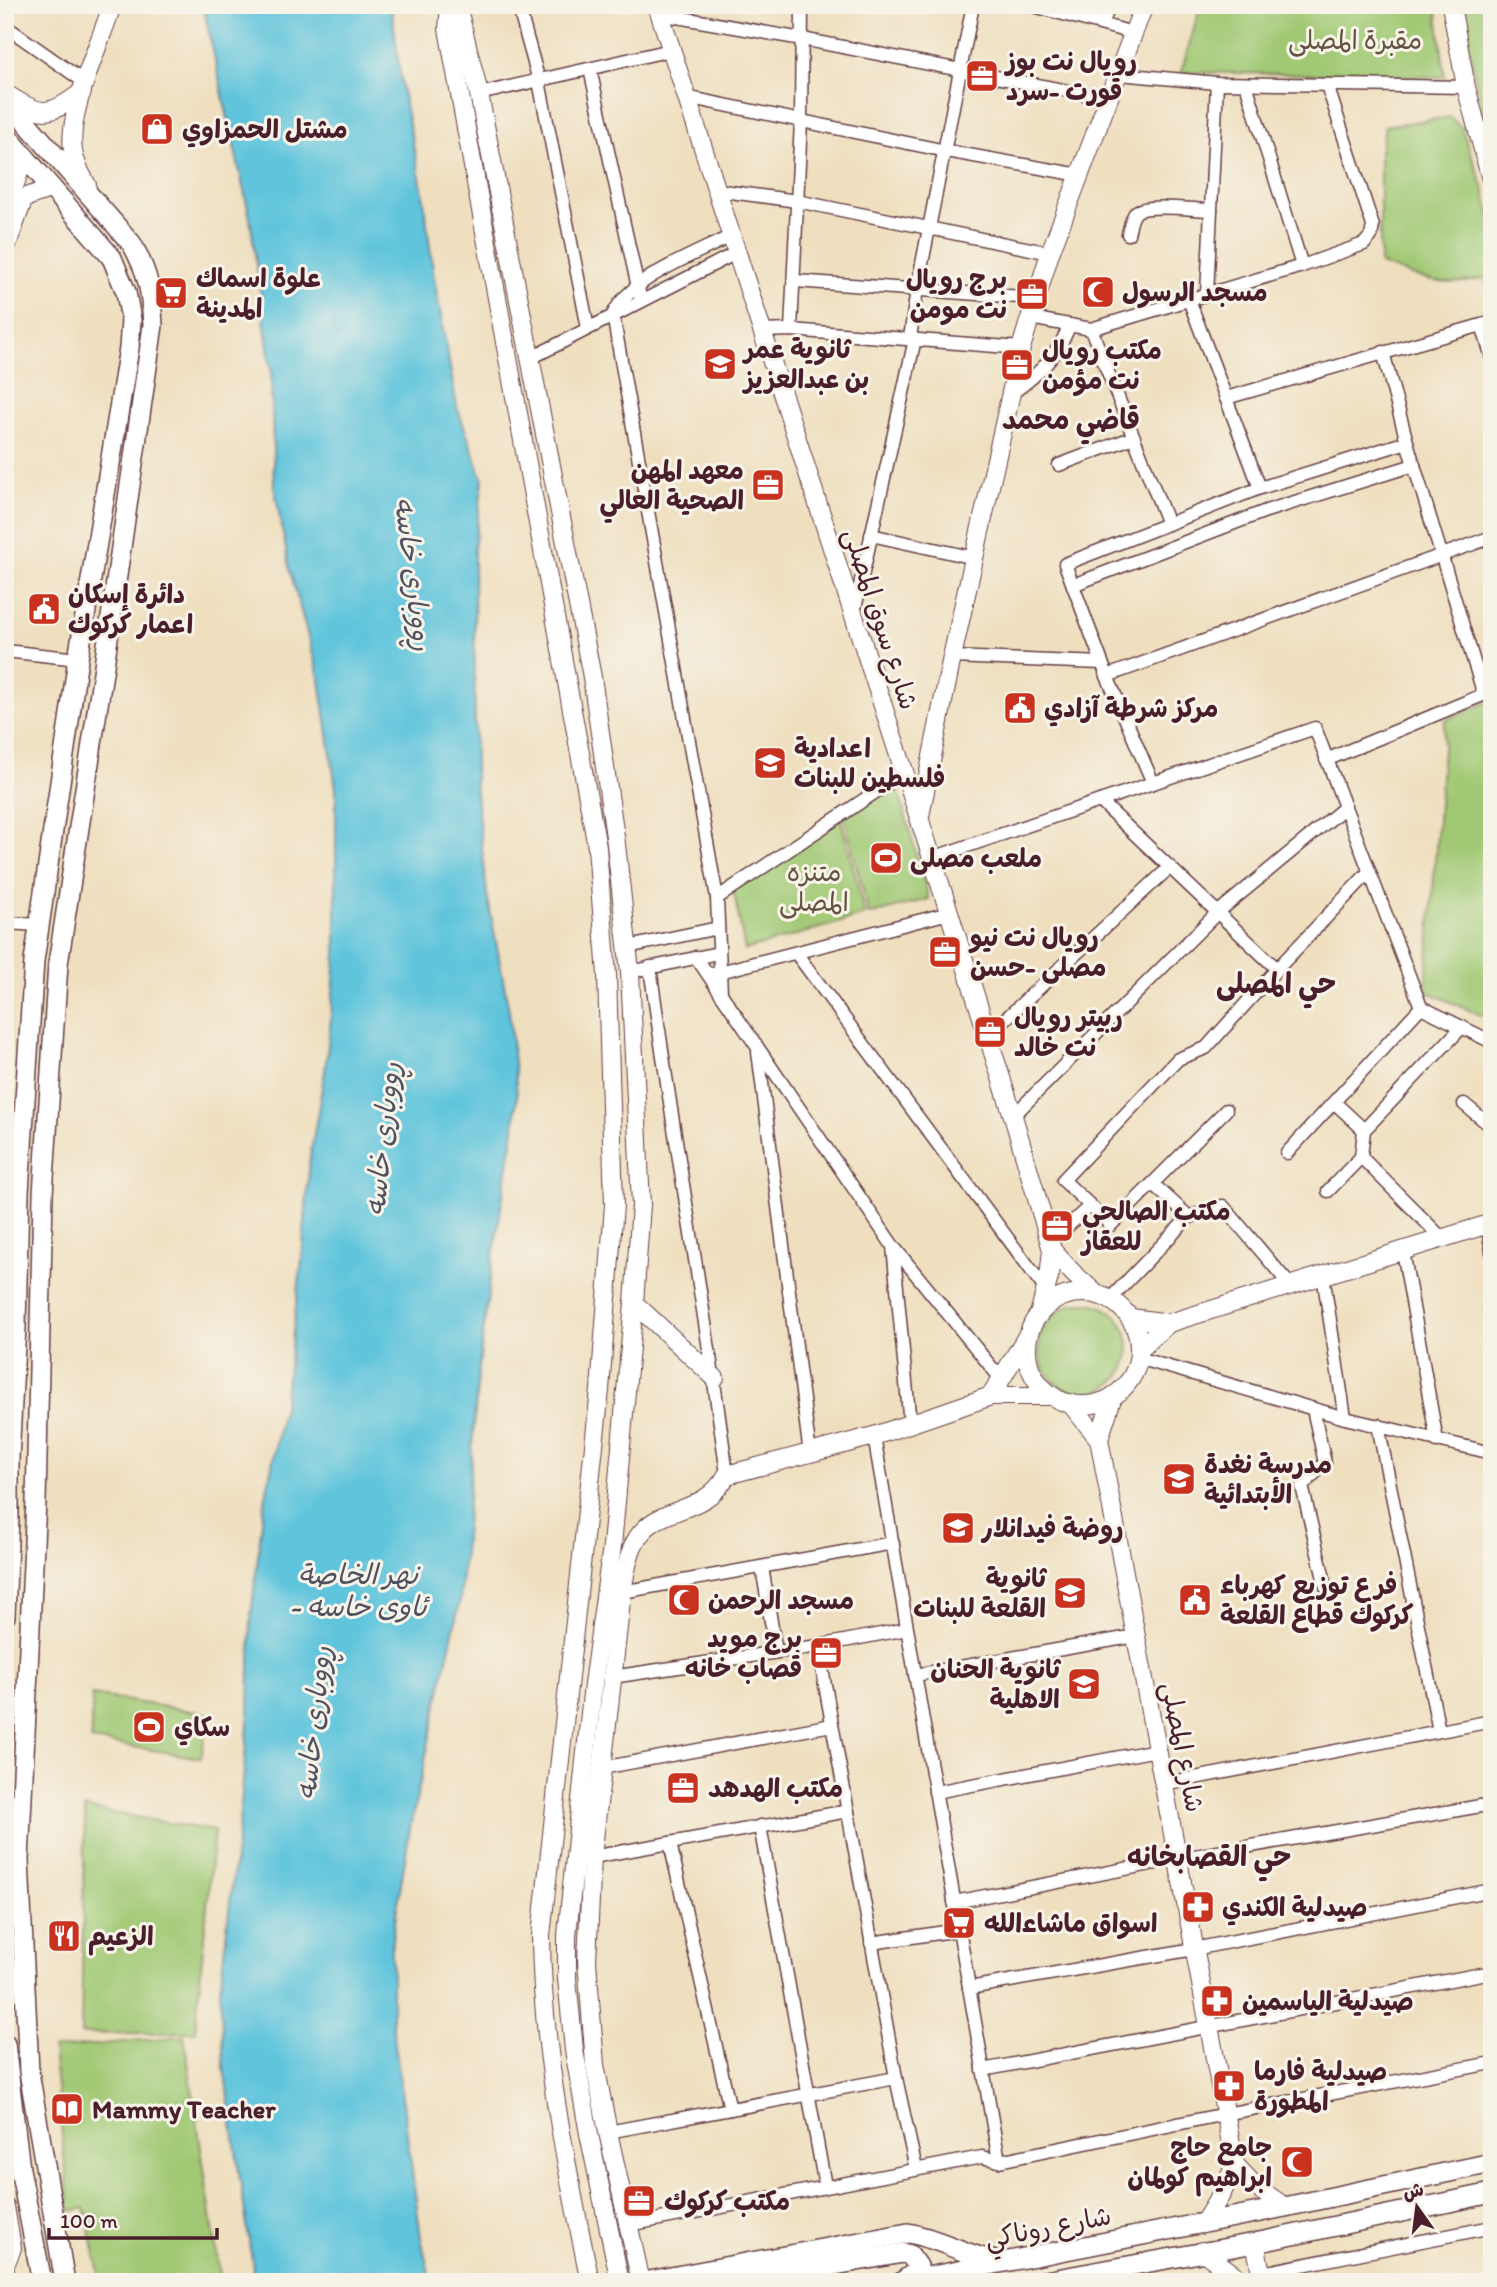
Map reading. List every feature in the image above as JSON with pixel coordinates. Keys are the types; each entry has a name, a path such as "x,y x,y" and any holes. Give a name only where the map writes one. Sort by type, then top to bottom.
{"main road":[{"path":"5,95 132,244 145,268 151,294 153,326 58,964 43,1194 36,1500 19,1860 29,2072 65,2282"},
{"path":"5,134 112,258 127,292 131,320 129,348 78,659 34,961 11,1326 5,1616"},
{"path":"116,431 137,434"},
{"path":"26,1092 50,1093"},
{"path":"23,1131 47,1132"},
{"path":"5,2044 20,2169 42,2282"},
{"name":"شارع روناكي","path":"902,2282 1203,2224 1492,2163"},
{"name":"شارع روناكي","path":"1040,2282 1255,2243 1492,2193"},
{"path":"643,2282 908,2233 921,2235 966,2254 1003,2262"},
{"path":"737,2282 903,2253 911,2255 918,2266 917,2271 902,2282"}],"street":[{"path":"450,5 447,13 448,29 597,847 607,975 614,1205 611,1261 599,1403 541,1936 541,1978 547,2052 590,2282"},
{"path":"457,5 480,94 592,677 616,844 630,972 641,1205 612,1546 593,1684 567,1935 567,1979 574,2050 620,2282"},
{"path":"518,5 539,81 588,328"},
{"path":"791,330 801,121 802,5"},
{"path":"853,617 913,339 917,289 973,5"},
{"path":"1030,5 1133,33"},
{"path":"1103,23 1109,5"},
{"path":"920,819 952,657 1021,348 1050,253 1144,5"},
{"path":"1451,5 1466,87 1492,183"},
{"path":"98,204 77,167 72,128 106,8"},
{"path":"658,10 1109,99"},
{"name":"شارع سوق المصلى","path":"658,10 920,819 1013,1116 1051,1246 1046,1290 1040,1311"},
{"path":"5,26 84,88"},
{"path":"480,94 671,50"},
{"path":"590,69 642,301"},
{"path":"1119,74 1217,83 1466,87"},
{"path":"1207,295 1217,83"},
{"path":"1246,84 1302,266"},
{"path":"1030,318 1091,330 1302,266 1364,244 1371,236 1373,226 1327,85"},
{"path":"5,95 32,109 53,111 64,106 84,88"},
{"path":"686,97 946,152 1080,175"},
{"path":"5,212 25,156"},
{"path":"5,250 24,198 52,188"},
{"path":"716,190 797,201 1050,253"},
{"path":"1128,234 1133,217 1141,210 1211,210"},
{"path":"531,358 642,301 734,245"},
{"path":"714,974 719,953 717,898 613,315 617,306 638,284 734,245"},
{"path":"794,281 1035,298"},
{"path":"1189,300 1261,488"},
{"path":"1226,398 1487,324 1492,358"},
{"path":"1011,394 1047,364 1070,326"},
{"path":"760,331 791,330 1021,348"},
{"path":"1091,330 1168,524"},
{"path":"1326,760 1488,693 1440,555 1383,352"},
{"path":"1059,465 1134,437"},
{"path":"1153,783 1107,676 1065,564 1261,488 1407,442"},
{"path":"1073,585 1266,511 1414,465"},
{"path":"872,535 975,558"},
{"path":"1107,676 1492,537"},
{"path":"5,651 78,659"},
{"path":"952,657 1102,663"},
{"path":"932,858 1315,728 1421,1007 1492,1042"},
{"path":"717,898 904,772"},
{"path":"1100,801 1277,969"},
{"path":"1013,1116 1217,913 1344,808"},
{"path":"597,847 616,844"},
{"path":"988,1035 1170,867"},
{"path":"1226,1110 1111,1225 1063,1180 1178,1059 1206,1048 1369,872"},
{"path":"714,974 949,913"},
{"path":"5,923 40,925"},
{"path":"628,947 718,928"},
{"path":"630,972 719,953"},
{"path":"796,953 1046,1290"},
{"path":"696,957 714,974 721,994 892,1246 1001,1379"},
{"path":"643,2282 622,2197 595,2065 588,1996 587,1926 592,1857 622,1592 629,1555 640,1535 656,1520 706,1500 718,1489 727,1475 715,1378 697,1282 650,967"},
{"path":"1287,1153 1421,1007"},
{"path":"1328,1191 1361,1157 1364,1130 1462,1027"},
{"path":"757,1047 810,1454"},
{"path":"1334,1102 1364,1130"},
{"path":"1464,1104 1492,1127"},
{"path":"1361,1157 1442,1238"},
{"path":"1153,1184 1189,1217"},
{"path":"1051,1246 1090,1206"},
{"path":"1103,1296 1189,1217 1223,1206 1290,1285"},
{"path":"1139,1354 1151,1338 1169,1323 1490,1224 1492,1252"},
{"path":"892,1246 910,1424"},
{"name":"شارع سوق المصلى","path":"1051,1246 1073,1273 1103,1296"},
{"path":"1403,1251 1437,1441"},
{"path":"1323,1275 1345,1418"},
{"path":"1076,1293 1103,1296 1121,1307 1138,1334 1139,1354 1134,1373 1125,1386 1113,1396 1085,1405 1070,1403 1053,1396 1039,1385 1030,1370 1026,1353 1032,1323 1040,1311 1056,1299 1076,1293"},
{"path":"634,1303 715,1378"},
{"path":"1130,1318 1169,1323"},
{"path":"991,1396 1028,1336"},
{"path":"1139,1354 1313,1409 1491,1455"},
{"path":"727,1475 874,1436 991,1396 1053,1396"},
{"path":"1098,1439 1113,1396"},
{"name":"شارع المصلى","path":"1070,1403 1098,1439 1235,2165"},
{"path":"1313,1409 1325,1463 1302,1486 1326,1587"},
{"path":"1378,1425 1439,1731"},
{"path":"874,1436 999,2161"},
{"path":"622,1592 892,1543"},
{"path":"762,1567 776,1652"},
{"path":"612,1676 818,1646 907,1629"},
{"path":"915,1675 1136,1636"},
{"path":"818,1646 896,2078 916,2169"},
{"path":"1163,1784 1492,1721"},
{"path":"602,1768 832,1725"},
{"path":"935,1792 1157,1750"},
{"path":"954,1902 1177,1859 1492,1804"},
{"path":"592,1857 848,1811"},
{"path":"760,1826 825,2186"},
{"path":"670,1843 730,2109"},
{"path":"969,1988 1194,1949 1492,1890"},
{"path":"871,1943 959,1930"},
{"path":"541,1936 567,1935"},
{"path":"983,2070 1492,1972"},
{"path":"629,2225 982,2157 999,2161 1492,2063"},
{"path":"608,2132 896,2078"},
{"path":"5,2139 14,2116"},
{"path":"595,2160 622,2197"},
{"path":"1203,2224 1235,2165 1256,2187 1285,2207"},
{"path":"5,2207 12,2248 5,2264"},
{"path":"1255,2243 1263,2277 1492,2227"},
{"path":"1202,2251 1244,2282"},
{"path":"5,2270 7,2282"}],"green space":[{"name":"مقبرة المصلى","path":"1201,5 1436,5 1445,77 1181,72"},
{"name":"مقبرة المصلى","path":"1460,5 1492,5 1492,133 1487,133"},
{"name":"مقبرة المصلى","path":"1450,117 1461,127 1484,189 1492,222 1492,305 1485,278 1443,283 1419,278 1380,264 1380,151 1385,126"},
{"path":"1492,700 1492,1020 1426,991 1445,720"},
{"name":"ملعب مصلى","path":"895,779 929,899 869,915 844,816"},
{"name":"متنزه المصلى","path":"841,819 865,915 745,950 733,888"},
{"path":"1084,1303 1101,1306 1116,1316 1126,1331 1129,1348 1126,1365 1116,1380 1101,1390 1084,1393 1067,1390 1052,1380 1042,1365 1039,1348 1042,1331 1052,1316 1067,1306"},
{"name":"سكاي","path":"92,1695 209,1714 201,1758 91,1740"},
{"path":"85,1808 214,1831 195,2032 81,2034"},
{"path":"184,2036 221,2282 101,2282 85,2208 70,2211 53,2049"}],"water":[{"name":"نهر الخاصة - ئاوی خاسە","path":"203,5 391,5 403,95 423,193 434,278 457,407 483,480 474,548 475,785 487,894 509,1011 517,1094 478,1373 460,1600 410,1828 392,1939 392,2022 421,2238 431,2282 255,2282 224,2068 220,1990 249,1713 251,1617 263,1512 284,1402 302,1260 310,1157 331,1018 336,955 336,788 320,680 290,571 274,486 271,368 250,218"}],"place":[{"name":"رويال نت بوز قورت -سرد","path":"982,76"},
{"name":"مشتل الحمزاوي","path":"157,129"},
{"name":"مسجد الرسول","path":"1098,292"},
{"name":"علوة اسماك المدينة","path":"171,293"},
{"name":"برج رويال نت مومن","path":"1032,294"},
{"name":"ثانوية عمر بن عبدالعزيز","path":"720,364"},
{"name":"مكتب رويال نت مؤمن","path":"1017,365"},
{"name":"معهد المهن الصحية العالي","path":"768,485"},
{"name":"دائرة إسكان اعمار كركوك","path":"44,609"},
{"name":"مركز شرطة آزادي","path":"1020,708"},
{"name":"اعدادية فلسطين للبنات","path":"770,763"},
{"name":"ملعب مصلى","path":"886,858"},
{"name":"رويال نت نيو مصلى -حسن","path":"945,952"},
{"name":"ربيتر رويال نت خالد","path":"990,1032"},
{"name":"مكتب الصالحي للعقار","path":"1057,1226"},
{"name":"مدرسة نغدة الأبتدائية","path":"1179,1479"},
{"name":"روضة فيدانلار","path":"958,1528"},
{"name":"ثانوية القلعة للبنات","path":"1070,1593"},
{"name":"مسجد الرحمن","path":"684,1600"},
{"name":"فرع توزيع كهرباء كركوك قطاع القلعة","path":"1195,1600"},
{"name":"برج مويد قصاب خانه","path":"826,1653"},
{"name":"ثانوية الحنان الاهلية","path":"1084,1684"},
{"name":"سكاي","path":"149,1727"},
{"name":"مكتب الهدهد","path":"683,1788"},
{"name":"صيدلية الكندي","path":"1198,1907"},
{"name":"اسواق ماشاءالله","path":"959,1923"},
{"name":"الزعيم","path":"64,1936"},
{"name":"صيدلية الياسمين","path":"1217,2001"},
{"name":"صيدلية فارما المطورة","path":"1229,2086"},
{"name":"Mammy Teacher","path":"67,2109"},
{"name":"جامع حاج ابراهيم كولمان","path":"1297,2162"},
{"name":"مكتب كركوك","path":"639,2201"}],"district":[{"name":"قاضي محمد","path":"1071,419"},
{"name":"حي المصلى","path":"1276,983"},
{"name":"حي القصابخانه","path":"1209,1856"}],"water label":[{"name":"ڕووباری خاسە","path":"414,574"},
{"name":"ڕووباری خاسە","path":"382,1139"},
{"name":"ڕووباری خاسە","path":"313,1723"}]}
